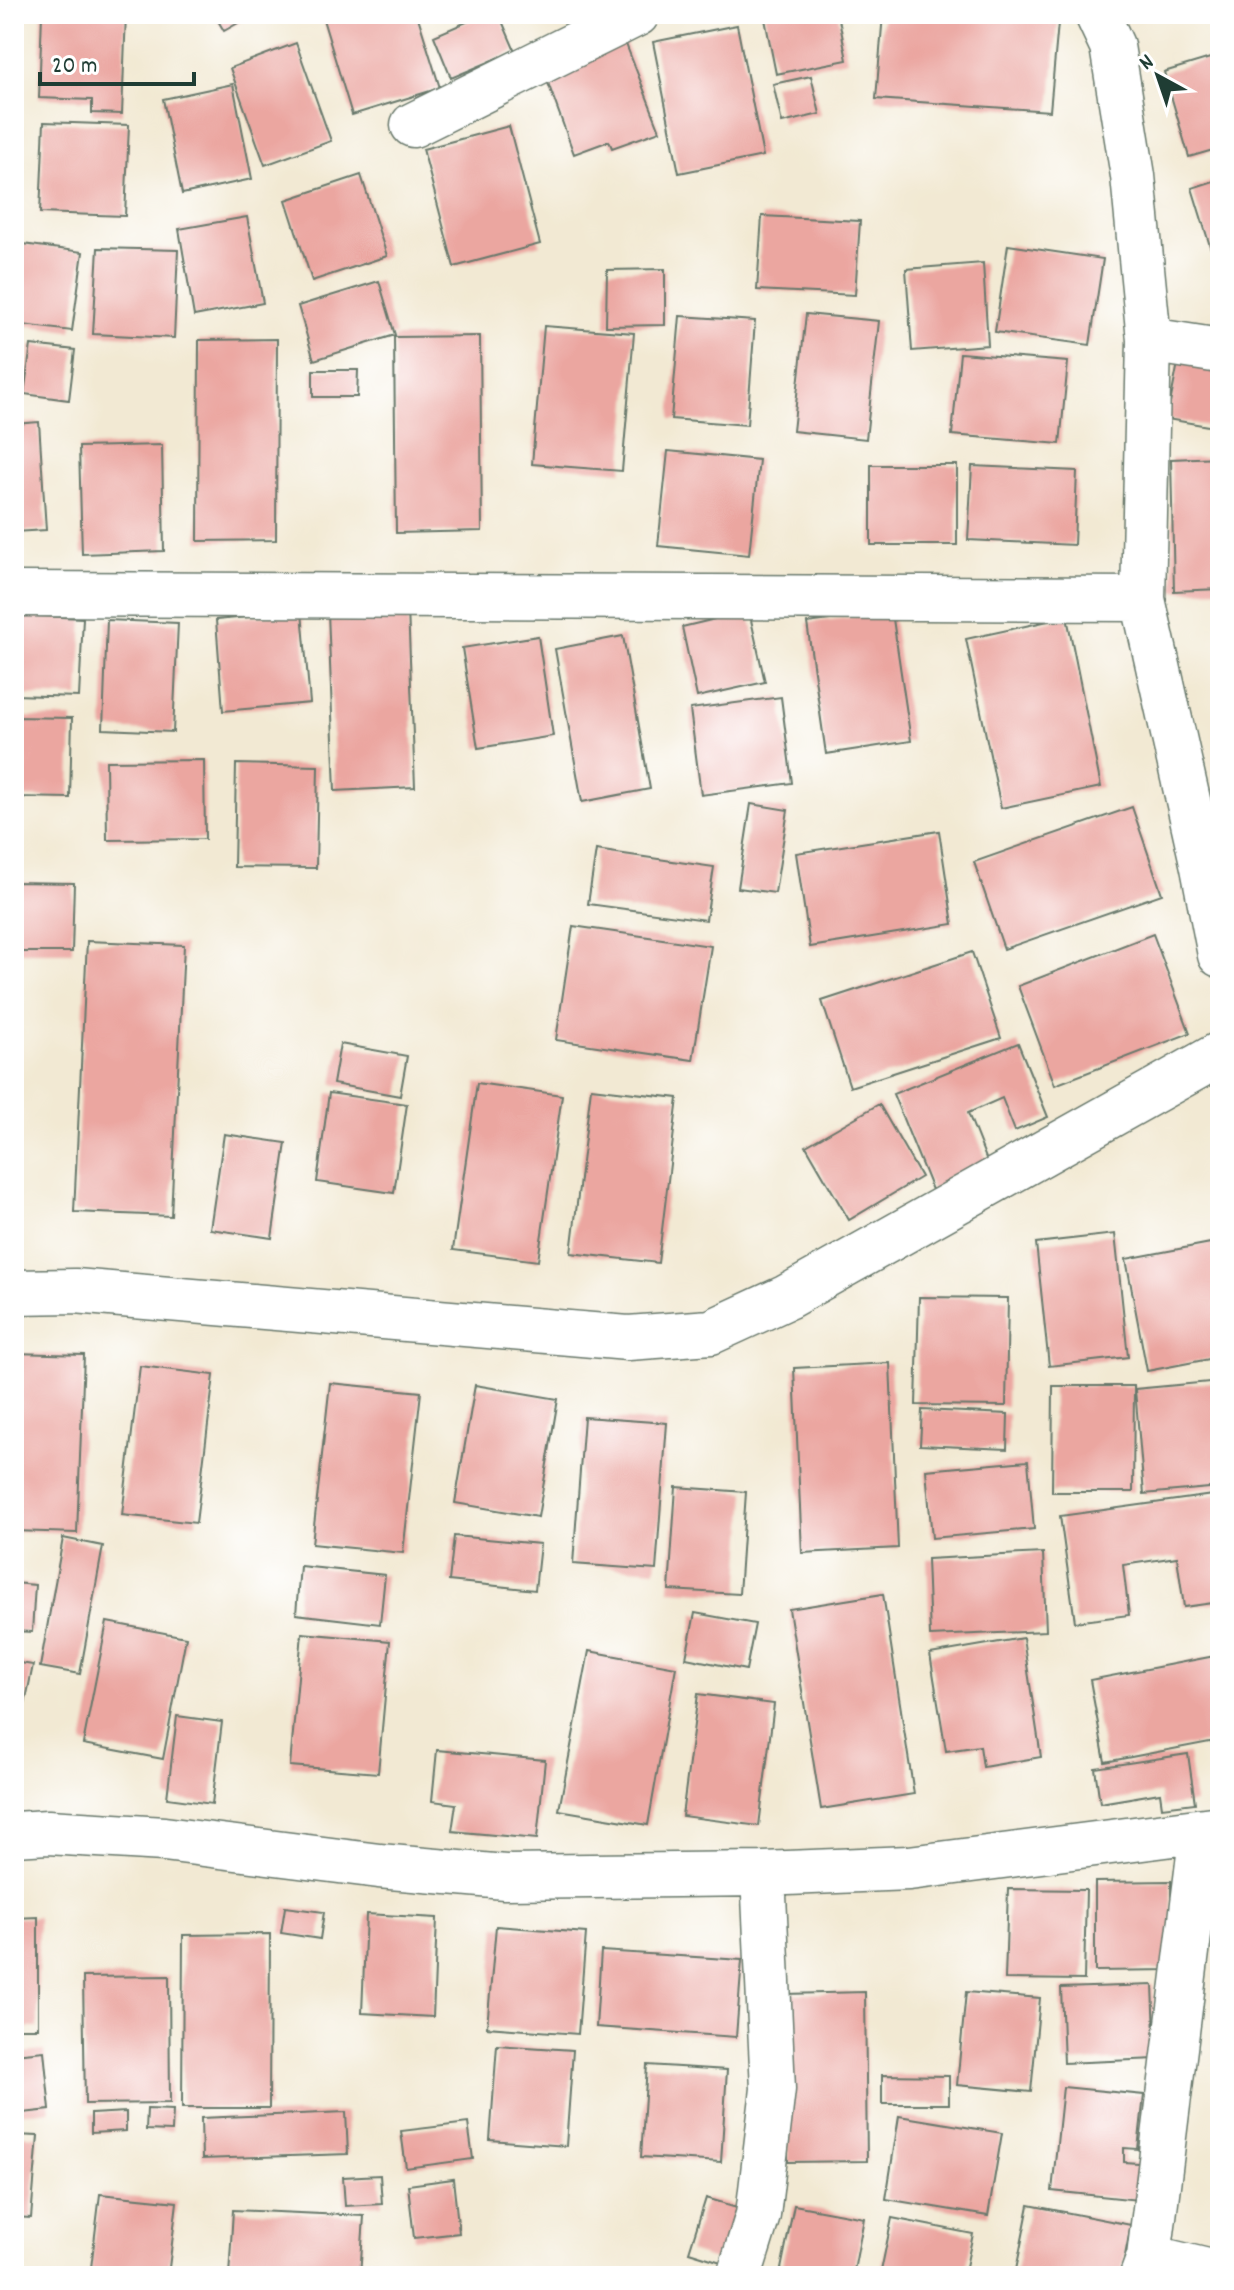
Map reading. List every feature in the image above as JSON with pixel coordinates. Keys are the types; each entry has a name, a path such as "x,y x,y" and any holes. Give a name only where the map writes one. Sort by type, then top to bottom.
{"street":[{"path":"413,125 637,14"},
{"path":"1097,14 1112,46 1128,147 1149,340 1143,599 1220,955"},
{"path":"1149,340 1220,351"},
{"path":"14,594 1143,599"},
{"path":"14,1292 75,1291 628,1338 711,1332 787,1297 1220,1054"},
{"path":"14,1834 48,1832 164,1839 379,1866 505,1877 763,1874 909,1868 1211,1830 1145,2266 1220,2274"},
{"path":"739,2276 758,2215 773,2089 763,1874"}],"building":[{"path":"42,14 126,14 122,114 92,113 92,100 39,98"},
{"path":"214,14 254,14 224,31"},
{"path":"417,14 440,88 352,115 322,16"},
{"path":"485,14 499,14 515,51 451,78 434,36"},
{"path":"764,14 838,14 847,60 776,74"},
{"path":"883,14 933,14 1058,23 1050,111 876,99"},
{"path":"737,25 763,156 679,173 653,42"},
{"path":"624,39 660,131 612,148 609,141 574,154 543,69"},
{"path":"296,43 331,141 265,165 230,68"},
{"path":"1220,55 1220,148 1189,157 1164,72"},
{"path":"811,76 820,114 782,123 773,84"},
{"path":"233,84 252,179 182,194 163,99"},
{"path":"44,122 129,125 125,216 40,213"},
{"path":"509,126 540,244 454,267 423,149"},
{"path":"361,175 387,256 312,281 286,200"},
{"path":"1220,179 1220,275 1219,275 1192,188"},
{"path":"762,216 860,221 855,295 757,290"},
{"path":"247,217 263,303 194,316 179,229"},
{"path":"23,244 83,252 72,331 14,324"},
{"path":"1008,245 1103,259 1090,345 995,332"},
{"path":"98,248 178,250 174,338 93,334"},
{"path":"983,263 988,345 912,351 906,269"},
{"path":"665,269 665,325 606,326 607,270"},
{"path":"379,281 395,335 314,360 298,306"},
{"path":"806,314 879,321 866,439 793,431"},
{"path":"680,316 755,321 747,425 671,419"},
{"path":"544,326 634,333 622,471 532,464"},
{"path":"480,336 482,531 396,533 394,337"},
{"path":"277,339 276,540 198,541 199,340"},
{"path":"31,345 75,350 69,400 24,394"},
{"path":"960,353 1068,362 1060,444 952,435"},
{"path":"1179,358 1220,365 1220,428 1167,419"},
{"path":"313,370 358,370 357,397 313,397"},
{"path":"39,422 46,530 14,532 14,424"},
{"path":"162,445 164,551 82,554 79,447"},
{"path":"668,451 759,460 749,555 658,546"},
{"path":"1220,457 1220,589 1174,591 1171,459"},
{"path":"871,465 957,465 957,545 871,545"},
{"path":"972,466 1077,471 1074,545 968,540"},
{"path":"408,608 415,787 335,791 328,612"},
{"path":"749,611 765,682 697,697 682,627"},
{"path":"302,612 310,703 223,711 216,620"},
{"path":"892,612 911,741 826,754 807,623"},
{"path":"14,615 83,618 79,697 14,695"},
{"path":"1067,617 1101,787 1001,808 966,639"},
{"path":"107,620 178,623 173,732 103,729"},
{"path":"538,636 553,736 478,748 462,648"},
{"path":"623,636 650,789 582,802 555,649"},
{"path":"781,697 792,783 701,795 690,709"},
{"path":"14,717 72,718 70,798 14,797"},
{"path":"204,760 205,839 107,840 106,761"},
{"path":"236,764 318,766 316,868 234,867"},
{"path":"751,804 788,810 775,893 738,888"},
{"path":"1132,807 1162,894 1004,949 974,862"},
{"path":"939,831 953,924 810,947 796,853"},
{"path":"596,850 714,867 706,920 588,904"},
{"path":"14,882 74,883 72,952 14,952"},
{"path":"573,926 711,946 693,1060 556,1040"},
{"path":"1153,934 1190,1033 1055,1085 1018,986"},
{"path":"87,941 184,945 171,1216 74,1212"},
{"path":"972,952 1001,1038 850,1087 822,1001"},
{"path":"1018,1043 1048,1117 1015,1131 1002,1098 968,1113 989,1166 932,1190 893,1094"},
{"path":"340,1044 407,1056 400,1096 333,1084"},
{"path":"477,1083 562,1095 538,1261 453,1250"},
{"path":"591,1088 678,1098 658,1263 571,1253"},
{"path":"329,1093 407,1104 394,1193 317,1182"},
{"path":"879,1104 921,1177 849,1220 806,1146"},
{"path":"224,1134 286,1143 272,1238 210,1229"},
{"path":"1115,1234 1128,1357 1049,1366 1036,1243"},
{"path":"1216,1242 1220,1260 1220,1357 1147,1371 1126,1259"},
{"path":"919,1297 1008,1298 1006,1406 916,1405"},
{"path":"14,1353 84,1355 77,1533 14,1531"},
{"path":"890,1363 898,1548 802,1553 794,1368"},
{"path":"140,1366 214,1375 196,1523 122,1515"},
{"path":"1220,1381 1220,1487 1144,1494 1135,1389"},
{"path":"330,1383 421,1392 403,1553 312,1544"},
{"path":"475,1385 558,1399 538,1517 455,1503"},
{"path":"1053,1386 1134,1386 1133,1492 1052,1492"},
{"path":"922,1410 1008,1414 1007,1449 920,1445"},
{"path":"584,1417 667,1423 656,1570 573,1564"},
{"path":"1028,1461 1034,1529 932,1538 926,1470"},
{"path":"676,1487 746,1492 739,1594 669,1590"},
{"path":"1220,1494 1220,1602 1184,1607 1177,1557 1123,1565 1129,1615 1075,1622 1060,1516"},
{"path":"454,1536 540,1544 535,1590 449,1581"},
{"path":"63,1538 103,1546 80,1674 40,1667"},
{"path":"1043,1553 1046,1631 930,1636 927,1559"},
{"path":"300,1566 385,1575 380,1624 296,1614"},
{"path":"14,1583 35,1585 32,1632 14,1631"},
{"path":"883,1594 914,1794 821,1809 789,1609"},
{"path":"695,1613 755,1624 746,1670 686,1658"},
{"path":"107,1622 186,1637 163,1759 83,1744"},
{"path":"302,1633 390,1641 378,1773 290,1766"},
{"path":"1023,1638 1041,1757 983,1767 980,1746 946,1751 930,1654"},
{"path":"589,1651 676,1667 648,1825 559,1810"},
{"path":"1220,1655 1220,1732 1213,1733 1215,1741 1105,1762 1090,1680"},
{"path":"14,1662 33,1665 15,1754 14,1754"},
{"path":"698,1694 774,1704 759,1826 682,1816"},
{"path":"177,1716 222,1722 212,1804 167,1798"},
{"path":"437,1750 545,1760 537,1839 452,1831 456,1804 432,1801"},
{"path":"1188,1754 1195,1803 1162,1807 1160,1793 1100,1803 1095,1768"},
{"path":"1171,1881 1171,1970 1095,1971 1095,1882"},
{"path":"1008,1889 1086,1890 1084,1980 1005,1979"},
{"path":"285,1907 324,1912 320,1939 281,1933"},
{"path":"366,1914 437,1918 433,2017 362,2013"},
{"path":"38,1917 38,2028 14,2028 14,1918"},
{"path":"496,1926 586,1933 578,2034 487,2027"},
{"path":"270,1934 269,2108 182,2108 183,1935"},
{"path":"601,1951 742,1960 736,2037 596,2027"},
{"path":"169,1976 170,2103 85,2104 83,1977"},
{"path":"1153,1985 1156,2059 1064,2063 1061,1988"},
{"path":"865,1992 867,2161 788,2162 785,1994"},
{"path":"966,1992 1040,1998 1031,2092 957,2085"},
{"path":"497,2045 573,2050 566,2146 490,2140"},
{"path":"44,2051 50,2110 14,2114 14,2054"},
{"path":"647,2065 727,2070 721,2162 641,2157"},
{"path":"882,2075 949,2076 949,2104 882,2104"},
{"path":"1063,2087 1144,2095 1138,2149 1124,2148 1124,2162 1152,2164 1148,2201 1052,2191"},
{"path":"147,2109 173,2110 172,2131 146,2130"},
{"path":"126,2112 126,2131 91,2133 91,2114"},
{"path":"346,2112 348,2154 202,2159 201,2118"},
{"path":"899,2116 1002,2133 988,2216 886,2199"},
{"path":"468,2123 473,2159 406,2168 401,2131"},
{"path":"14,2135 38,2136 31,2218 14,2217"},
{"path":"380,2175 382,2204 345,2206 343,2177"},
{"path":"453,2179 459,2233 414,2238 408,2185"},
{"path":"100,2194 177,2202 168,2276 90,2276"},
{"path":"706,2198 737,2207 721,2262 689,2252"},
{"path":"794,2205 864,2218 853,2276 780,2274"},
{"path":"1029,2205 1131,2225 1121,2276 1015,2275"},
{"path":"233,2210 364,2216 360,2276 229,2276"},
{"path":"892,2218 973,2234 964,2276 880,2276"}]}
